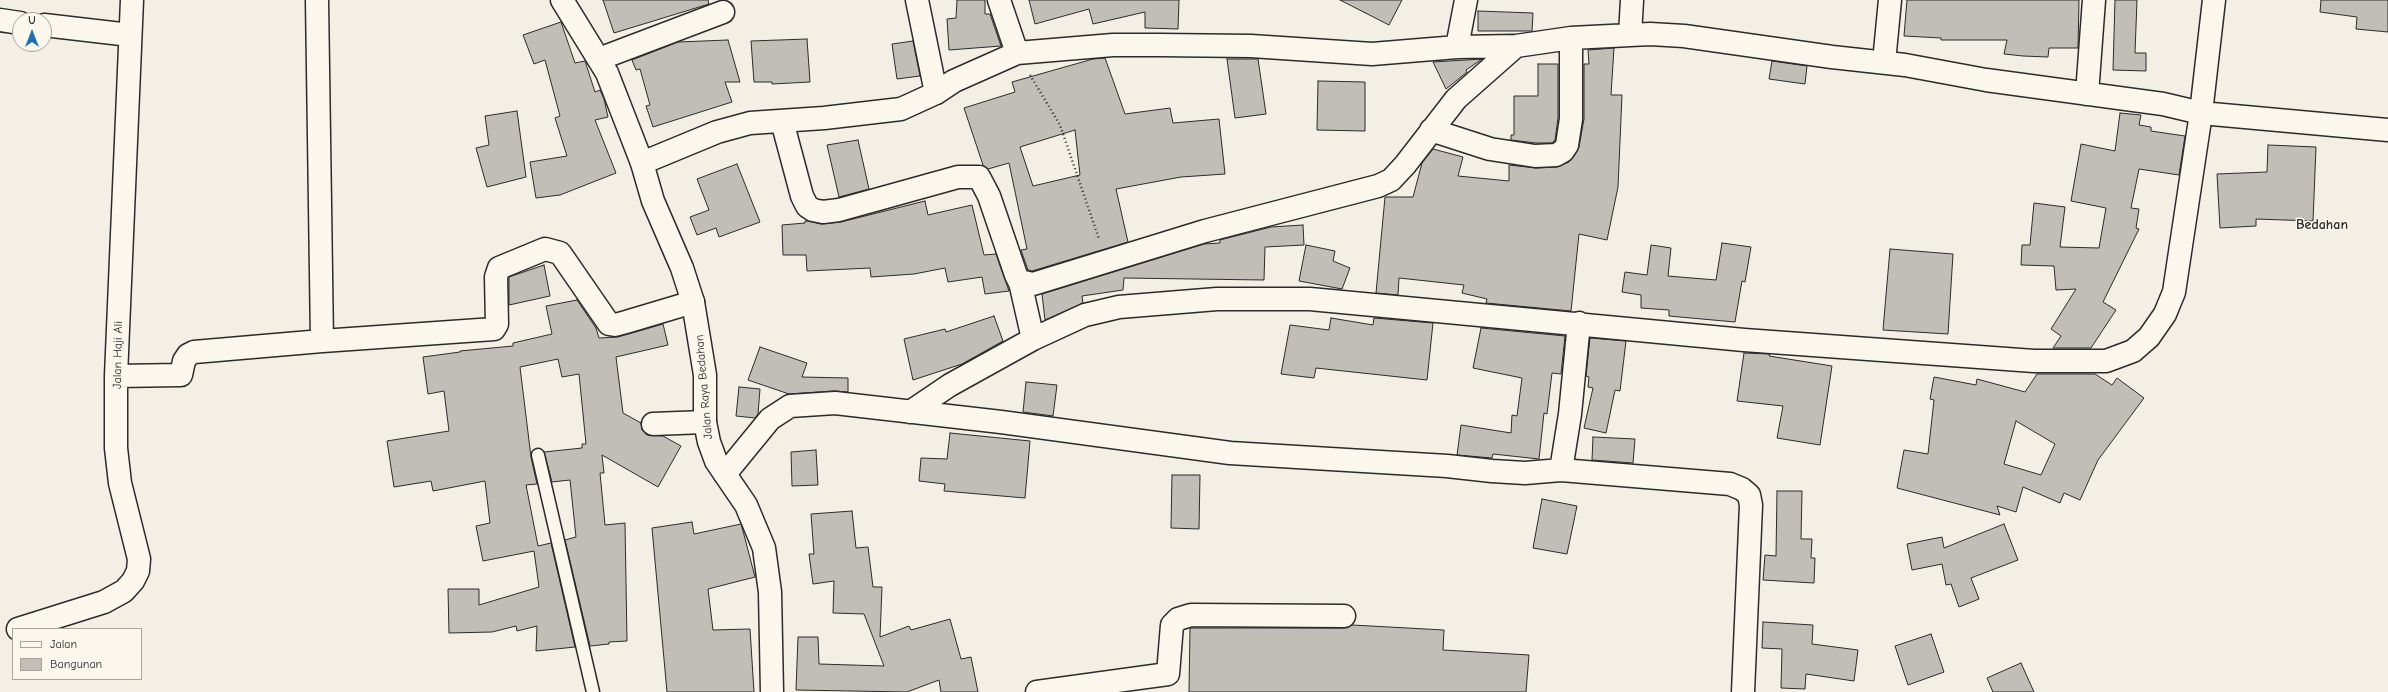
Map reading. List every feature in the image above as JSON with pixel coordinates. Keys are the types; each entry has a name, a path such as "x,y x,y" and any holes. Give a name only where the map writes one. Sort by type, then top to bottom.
{"street":[{"name":"Jalan Haji Ali","path":"21,628 104,602 124,591 133,581 138,571 139,559 120,483 116,448 116,376 132,0"},
{"path":"317,0 322,340"},
{"name":"Jalan Raya Bedahan","path":"562,0 599,59 642,164 653,201 682,268 693,302 705,375 705,422 709,442 716,461 746,506 764,548 770,592 772,692"},
{"path":"917,0 936,93"},
{"path":"999,0 1017,53"},
{"path":"1457,47 1466,0"},
{"path":"1630,35 1632,0"},
{"path":"1884,62 1890,0"},
{"path":"2088,94 2094,0"},
{"path":"910,412 950,386 1033,339 1085,315 1119,307 1217,299 1310,299 1579,323 1744,340 2034,361 2106,361 2133,351 2149,337 2165,314 2174,292 2202,112 2214,0"},
{"path":"599,59 723,12"},
{"path":"0,20 12,22"},
{"path":"52,26 130,35"},
{"path":"642,164 717,132 750,123 900,109 936,93 954,81 1017,53 1113,45 1251,46 1372,54 1457,47 1516,46 1571,38 1630,35 1684,36 1884,62 2202,112 2388,130"},
{"path":"1431,130 1498,150 1535,156 1556,155 1563,151 1567,145 1571,119 1571,38"},
{"path":"1020,282 1033,284 1045,281 1205,230 1378,186 1391,180 1401,170 1456,99 1516,46"},
{"path":"782,120 802,196 807,206 813,210 823,212 839,210 958,177 979,177 989,196 1011,263 1020,282 1033,339"},
{"path":"116,376 180,376 183,374 184,361 188,355 194,352 322,340 494,329 497,324 496,277 499,268 545,249 560,253 609,324 615,325 693,302"},
{"path":"1561,470 1570,414 1579,323"},
{"path":"725,474 770,419 790,406 836,403 1230,453 1447,466 1525,473 1561,470 1730,484 1742,489 1749,496 1751,505 1743,692"},
{"path":"653,424 705,422"},
{"path":"1037,692 1169,683 1172,625 1178,619 1191,616 1344,616"},
{"path":"0,634 12,630"}],"lane":[{"path":"538,455 593,692"}],"path":[{"path":"1017,53 1060,125 1100,243 1104,261"}],"building":[{"path":"603,0 708,0 709,4 614,33"},
{"path":"957,0 985,0 985,14 990,14 1001,46 949,50 947,19 956,18"},
{"path":"1029,0 1179,0 1178,29 1145,28 1145,12 1093,24 1089,9 1035,24"},
{"path":"1340,0 1402,0 1389,25"},
{"path":"1907,0 2079,0 2078,48 2049,48 2048,57 2023,56 2004,54 2007,40 1941,40 1941,38 1904,36"},
{"path":"2115,0 2137,0 2135,53 2146,53 2146,71 2113,70"},
{"path":"2321,0 2388,0 2388,32 2356,29 2357,17 2320,12"},
{"path":"1478,11 1533,13 1532,31 1478,31"},
{"path":"561,22 575,63 585,61 595,92 600,90 604,99 608,117 595,120 616,173 560,195 536,198 530,162 567,156 555,118 560,116 545,60 534,64 523,35"},
{"path":"807,39 810,82 772,84 772,82 754,82 751,41"},
{"path":"728,40 740,82 725,82 732,102 653,127 646,106 650,105 640,69 636,70 632,60 678,42"},
{"path":"913,41 920,76 897,79 892,44"},
{"path":"1614,48 1611,95 1622,95 1618,187 1607,240 1579,234 1571,311 1486,303 1487,299 1462,293 1464,285 1399,278 1398,295 1376,293 1385,197 1413,197 1422,163 1433,149 1463,157 1458,176 1509,181 1509,165 1536,168 1557,167 1569,162 1579,147 1584,119 1584,64 1589,64 1588,50"},
{"path":"1105,58 1125,114 1170,108 1173,123 1219,119 1225,174 1181,177 1116,189 1128,242 1032,271 1028,270 1021,250 1027,249 1009,163 988,169 983,165 964,108 1015,92 1012,82 1093,59","holes":["1075,130 1080,175 1033,186 1020,147"]},
{"path":"1227,59 1258,59 1266,114 1235,118"},
{"path":"1482,59 1466,70 1467,72 1446,89 1433,62"},
{"path":"1772,61 1807,66 1805,84 1769,79"},
{"path":"1538,64 1558,64 1558,118 1555,140 1552,143 1536,143 1511,140 1511,135 1514,135 1514,96 1538,96"},
{"path":"1318,81 1365,82 1365,131 1317,130"},
{"path":"517,111 526,177 487,187 476,148 489,145 485,116"},
{"path":"2120,113 2141,115 2139,125 2151,127 2151,131 2185,136 2179,175 2139,169 2131,208 2139,209 2136,228 2139,229 2103,302 2116,310 2091,348 2053,348 2061,336 2051,329 2076,289 2056,290 2054,266 2021,265 2022,245 2030,245 2034,203 2065,207 2060,247 2099,248 2106,208 2071,201 2081,144 2115,151"},
{"path":"858,140 869,189 839,197 827,145"},
{"path":"2268,145 2316,147 2313,221 2256,219 2256,226 2220,228 2217,174 2267,172"},
{"path":"737,164 760,222 719,237 716,228 697,235 690,217 709,210 697,179"},
{"path":"925,201 928,215 972,205 984,255 996,254 1009,291 985,294 982,277 948,282 945,268 914,274 871,277 870,268 807,271 806,255 783,255 782,225 805,223 805,221 821,224 841,222"},
{"path":"1303,225 1304,245 1265,247 1264,280 1124,278 1123,290 1082,296 1083,303 1045,320 1042,294 1204,244 1220,243 1220,240 1271,227"},
{"path":"1722,243 1751,247 1745,282 1742,281 1735,322 1669,316 1669,310 1641,308 1641,295 1622,292 1625,272 1647,275 1651,245 1671,248 1668,276 1716,280"},
{"path":"1306,245 1335,251 1333,261 1350,268 1342,289 1299,281"},
{"path":"1890,249 1953,254 1948,334 1883,330"},
{"path":"544,265 550,296 509,305 509,277"},
{"path":"577,300 596,328 599,338 618,337 663,324 668,345 616,357 623,413 641,423 642,430 647,435 663,436 681,446 658,487 602,455 604,473 600,473 605,525 625,523 627,641 609,642 609,644 590,646 565,540 576,537 570,480 552,482 544,452 582,448 582,444 586,444 579,374 562,377 558,359 520,367 531,457 537,484 526,485 538,546 551,543 575,647 536,651 537,626 517,631 516,626 492,632 449,633 448,589 479,589 479,605 539,587 534,551 483,561 476,526 490,523 485,481 433,491 431,481 394,487 387,441 449,431 444,391 428,394 423,357 460,351 513,346 513,343 552,334 546,306"},
{"path":"994,316 1003,341 962,364 913,380 904,339 945,329 946,332"},
{"path":"1331,318 1373,325 1374,318 1433,323 1427,380 1316,368 1314,378 1281,374 1290,325 1329,330"},
{"path":"1481,328 1565,336 1561,374 1552,373 1547,414 1544,413 1539,459 1493,454 1492,458 1457,455 1461,425 1511,433 1512,415 1517,416 1522,378 1473,368"},
{"path":"1590,338 1626,341 1620,391 1615,390 1606,433 1584,428 1593,388 1588,387 1589,377 1586,376"},
{"path":"760,347 807,363 802,377 848,378 848,392 834,391 789,394 748,380"},
{"path":"1744,353 1770,354 1769,356 1832,366 1820,445 1777,438 1783,406 1737,401"},
{"path":"2037,374 2095,374 2112,385 2117,378 2144,398 2098,460 2080,500 2064,493 2060,503 2023,487 2016,512 1997,506 2000,515 1897,488 1904,450 1928,454 1934,400 1930,399 1934,377 1976,385 1977,379 2025,392","holes":["2016,421 2055,444 2041,475 2004,464"]},
{"path":"1026,382 1057,385 1053,416 1023,412"},
{"path":"739,387 760,389 758,414 755,418 736,416"},
{"path":"950,433 1030,441 1025,498 944,491 945,484 919,481 921,458 947,459"},
{"path":"1593,437 1635,439 1633,463 1592,460"},
{"path":"816,450 818,485 792,486 791,452"},
{"path":"1172,475 1200,475 1199,529 1171,528"},
{"path":"1777,491 1802,491 1801,539 1812,539 1811,558 1815,558 1814,583 1763,580 1765,555 1776,556"},
{"path":"1542,499 1577,506 1567,554 1533,548"},
{"path":"852,511 856,548 868,547 873,587 882,587 880,637 909,626 911,630 950,619 961,659 971,657 978,692 941,692 939,680 907,692 796,690 798,637 818,637 819,664 884,666 864,614 833,613 834,581 813,584 809,554 814,554 811,514"},
{"path":"692,522 694,534 741,524 755,577 708,589 713,630 750,629 754,692 667,692 652,528"},
{"path":"2004,524 2018,560 1971,578 1979,599 1959,607 1951,584 1946,585 1942,564 1912,570 1907,544 1942,537 1944,548"},
{"path":"1763,622 1813,625 1812,644 1858,650 1854,681 1806,674 1805,689 1781,688 1782,649 1762,648"},
{"path":"1352,625 1444,630 1443,650 1529,655 1526,692 1189,692 1190,628 1344,628"},
{"path":"1931,634 1944,672 1908,685 1895,646"},
{"path":"2021,663 2034,692 1993,692 1987,678"}],"district":[{"name":"Bedahan","path":"2322,225"}]}
